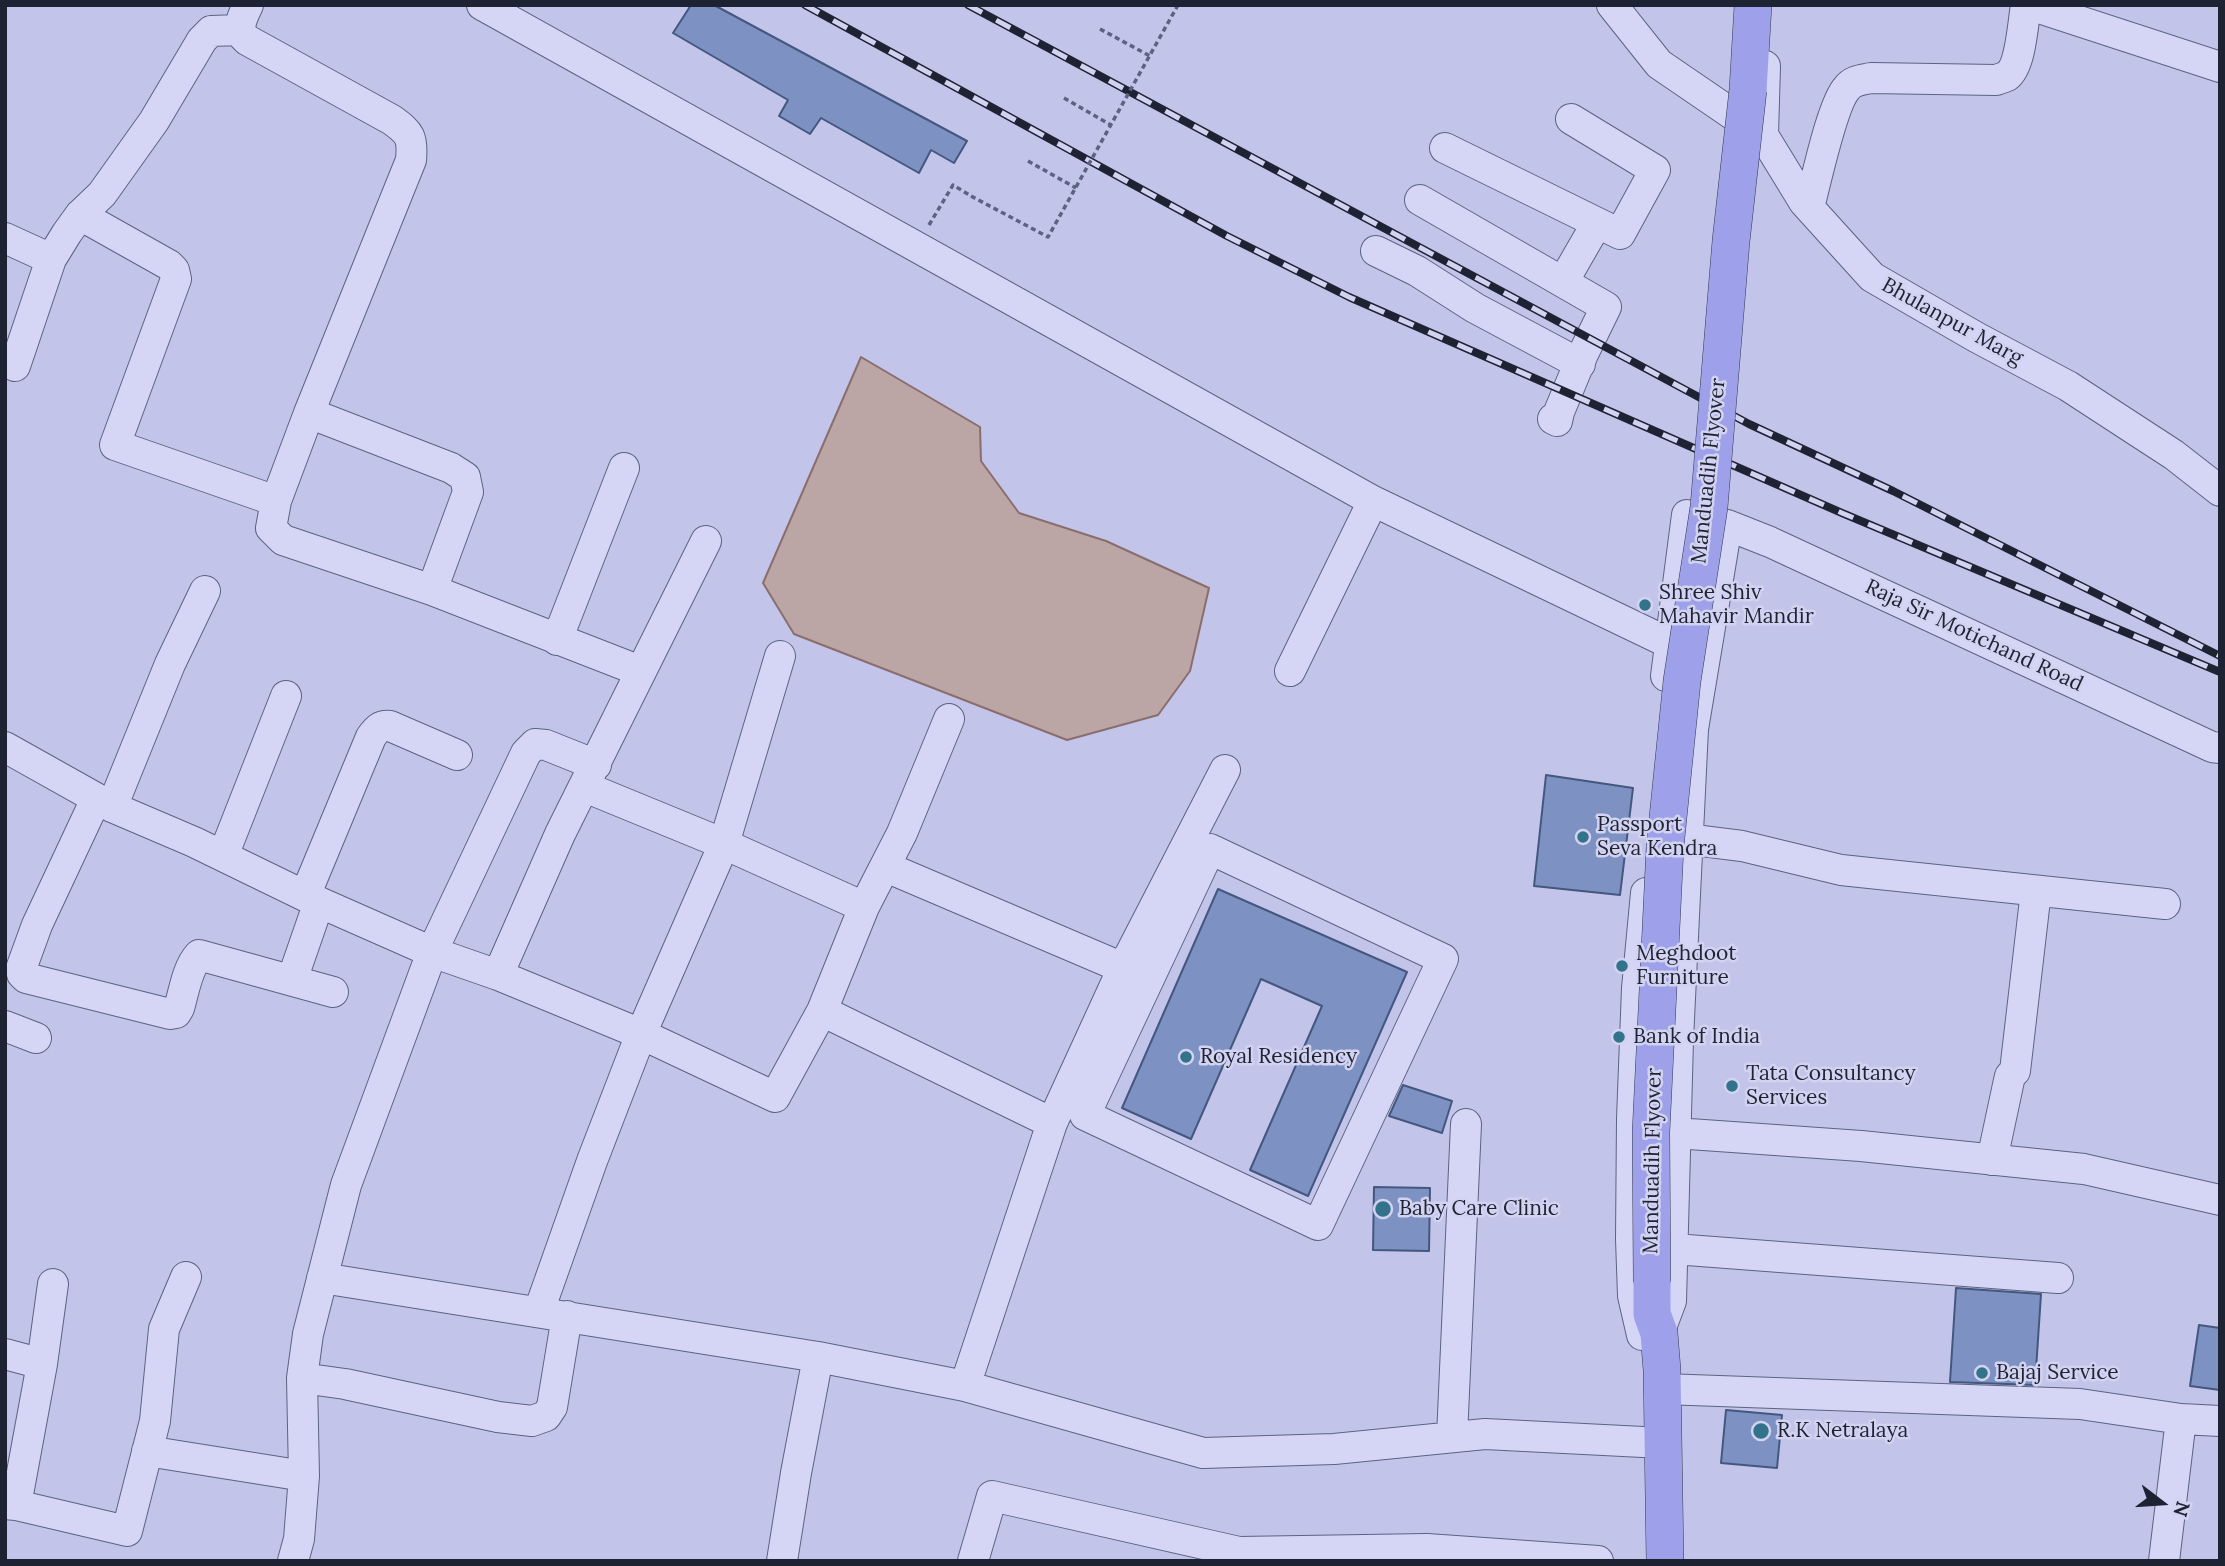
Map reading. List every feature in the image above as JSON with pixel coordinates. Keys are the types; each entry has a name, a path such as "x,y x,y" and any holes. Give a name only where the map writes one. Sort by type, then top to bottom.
{"main road":[{"name":"Manduadih Flyover","path":"1652,1317 1651,1132 1665,847 1682,681 1709,506 1731,241 1748,90 1753,5"},
{"path":"1652,1317 1663,1389 1665,1561"},
{"path":"1644,1561 1643,1442 1652,1317"}],"street":[{"path":"482,5 1373,501 1670,643 1705,657"},
{"path":"1612,5 1659,64 1763,135"},
{"path":"1763,135 1765,48 1770,5"},
{"path":"1809,207 1837,105 1845,89 1854,82 1871,78 1996,80 2006,77 2017,59 2028,5 2220,67"},
{"path":"15,366 51,260 67,233 80,215 102,194 154,121 202,40 211,31 244,18"},
{"path":"244,18 241,36 392,120 407,131 412,144 411,160 276,501 271,528 283,540 432,590 640,671"},
{"path":"1445,148 1620,234 1655,170 1571,119"},
{"name":"Bhulanpur Marg","path":"1763,135 1809,207 1872,277 2068,386 2174,455 2220,491"},
{"path":"1420,200 1606,307 1583,354 1557,421 1553,419"},
{"path":"80,215 169,265 174,270 176,279 115,445 276,501"},
{"path":"1563,282 1597,223"},
{"path":"5,239 51,260"},
{"path":"1376,251 1417,271 1475,308 1580,363"},
{"path":"309,413 451,468 465,477 468,492 432,590"},
{"path":"557,640 624,468"},
{"path":"1290,671 1373,501"},
{"name":"Raja Sir Motichand Road","path":"1670,643 1686,515 1727,525 1770,542 2212,747 2220,748"},
{"path":"1670,643 1637,988 1632,1119 1633,1296 1652,1317 1671,1301 1686,839 1693,729 1727,525"},
{"path":"498,975 560,834 706,541"},
{"path":"205,591 104,803 37,925 21,969 22,974 26,978 170,1014 180,1009 191,969 199,955 333,992"},
{"path":"302,1377 498,1417 532,1421 546,1416 552,1407 553,1313 592,1161 641,1034 724,844 780,656"},
{"path":"223,856 286,696"},
{"path":"5,747 104,803 312,899 432,953 498,975 641,1034 775,1097 822,1011 864,907 902,833 949,719"},
{"path":"292,980 312,899 371,737 383,725 390,726 457,755"},
{"path":"293,1561 299,1539 304,1476 302,1377 308,1334 346,1185 432,953 526,753 535,744 546,745 590,776 724,844 864,907"},
{"path":"965,1386 1052,1123 1135,963 1225,770"},
{"path":"1686,839 1742,846 1841,870 2165,904"},
{"path":"1210,849 1443,959 1318,1225 1085,1115 1135,963 1210,849"},
{"path":"886,867 1135,963"},
{"path":"1992,1160 2010,1076 2015,1071 2036,891"},
{"path":"822,1011 1052,1123"},
{"path":"5,1026 36,1038"},
{"path":"1452,1437 1466,1124"},
{"path":"1675,1133 1860,1146 2084,1170 2220,1200"},
{"path":"1674,1249 2058,1279"},
{"path":"53,1284 42,1364 11,1505 127,1531 155,1421 164,1329 186,1277"},
{"path":"322,1278 818,1357 965,1386 1203,1452 1334,1448 1485,1434 1643,1442"},
{"path":"5,1354 42,1364"},
{"path":"782,1561 818,1357"},
{"path":"1663,1389 2080,1404 2181,1419 2220,1421"},
{"path":"2164,1561 2181,1419"},
{"path":"147,1451 304,1476"},
{"path":"973,1561 992,1496 1239,1552 1427,1549 1598,1561"}],"path":[{"path":"916,247 953,185 1048,237 1177,6"},
{"path":"1100,29 1150,56"},
{"path":"1064,98 1111,125"},
{"path":"1028,161 1076,188"}],"shaded area":[{"path":"861,357 980,427 981,461 1019,513 1106,541 1209,588 1190,671 1158,715 1067,740 794,634 763,583"}],"building":[{"path":"691,5 714,5 967,141 954,163 931,150 919,173 821,118 810,134 779,116 788,100 673,33"},
{"name":"Passport Seva Kendra","path":"1546,775 1633,788 1620,895 1534,886"},
{"name":"Royal Residency","path":"1218,889 1407,972 1308,1196 1250,1170 1322,1006 1261,979 1191,1139 1122,1108"},
{"path":"1403,1085 1452,1101 1442,1133 1389,1116"},
{"path":"1374,1187 1430,1188 1429,1251 1373,1250"},
{"path":"1956,1288 2041,1294 2035,1385 1950,1382"},
{"path":"2199,1325 2220,1328 2220,1390 2190,1386"},
{"path":"1726,1410 1782,1415 1777,1468 1721,1463"}],"railway":[{"path":"805,5 1227,236 1349,297 1842,513 2220,672"},
{"path":"968,5 1749,424 1893,491 2220,656"}],"place":[{"name":"Shree Shiv Mahavir Mandir","path":"1645,605"},
{"name":"Passport Seva Kendra","path":"1583,837"},
{"name":"Meghdoot Furniture","path":"1622,966"},
{"name":"Bank of India","path":"1619,1037"},
{"name":"Royal Residency","path":"1186,1057"},
{"name":"Tata Consultancy Services","path":"1732,1086"},
{"name":"Baby Care Clinic","path":"1383,1209"},
{"name":"Bajaj Service","path":"1982,1373"},
{"name":"R.K Netralaya","path":"1761,1431"}]}
